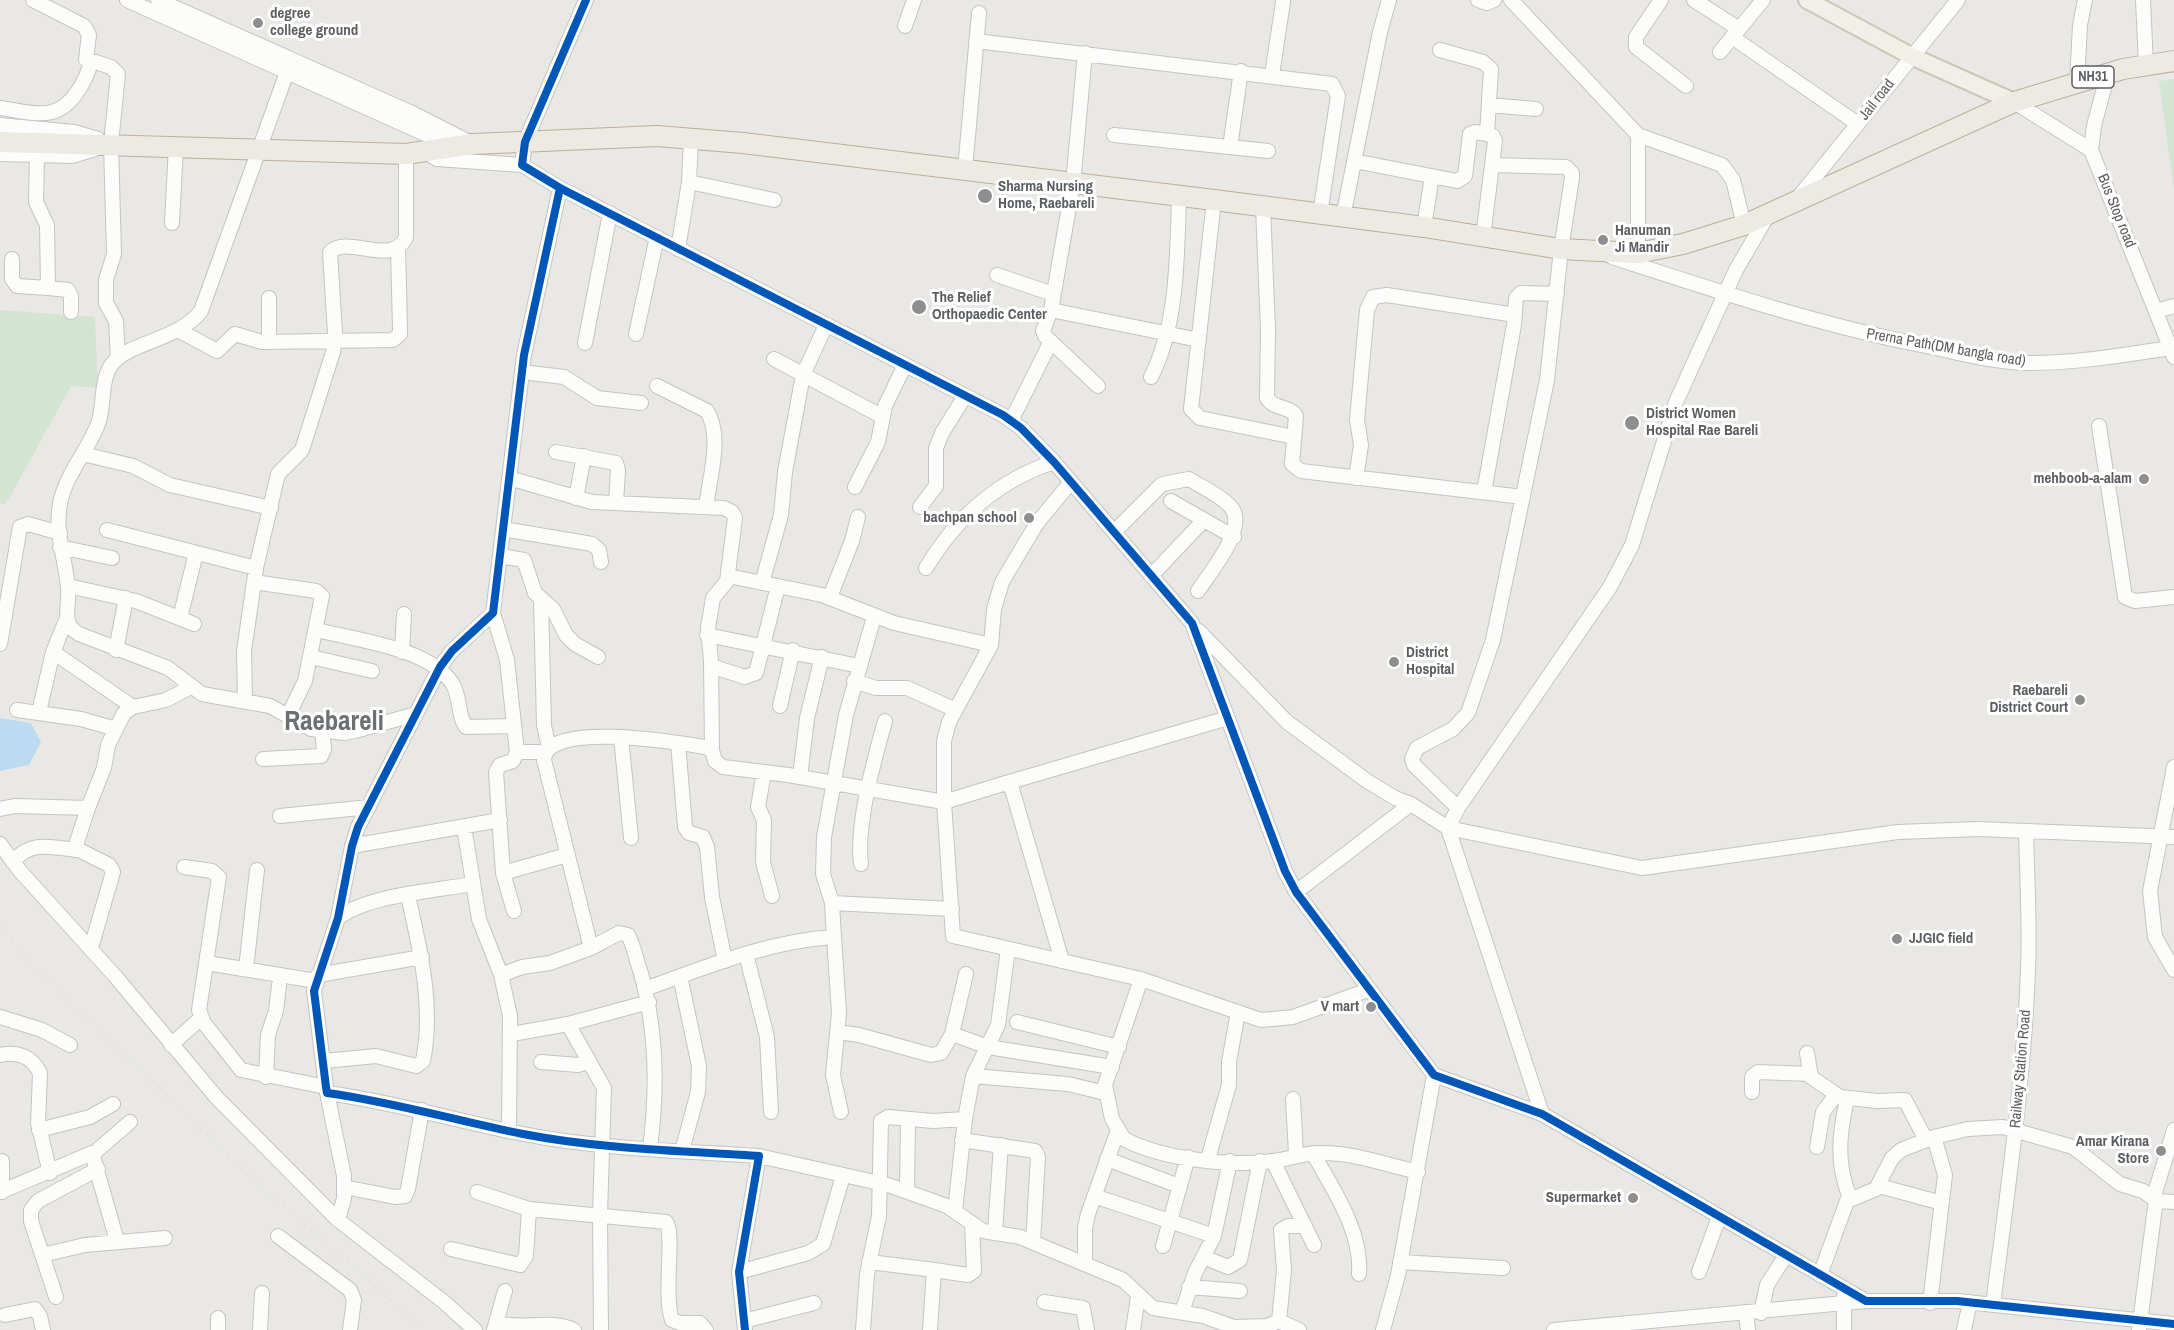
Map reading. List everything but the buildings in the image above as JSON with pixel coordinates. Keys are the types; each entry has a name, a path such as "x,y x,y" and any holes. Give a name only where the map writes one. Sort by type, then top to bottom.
{"highway":[{"name":"NH31","path":"0,142 34,149 111,144 415,153 465,146 627,136 691,139 1214,200 1424,227 1561,249 1599,253 1638,253 1683,244 1744,225 2014,102 2108,73 2146,64 2174,61"}],"main road":[{"path":"1807,0 1911,56 2014,102"}],"street":[{"path":"33,0 84,26 89,35 86,59 111,67 118,74 111,144 114,254 106,275 106,303 116,321 118,358"},
{"path":"127,0 287,72 465,146"},
{"path":"158,0 412,113 465,146"},
{"path":"522,165 525,142 586,0"},
{"path":"905,26 914,0"},
{"path":"1343,217 1380,32 1389,0"},
{"path":"1478,0 1487,3 1494,0"},
{"path":"1511,0 1638,135 1722,165 1733,180 1744,225"},
{"path":"1661,0 1636,37 1636,46 1686,86"},
{"path":"1694,0 1858,124"},
{"path":"1720,52 1763,0"},
{"name":"Jail road","path":"1796,201 1911,56 1959,0"},
{"path":"2077,82 2080,25 2085,0"},
{"path":"2143,0 2146,64"},
{"path":"1272,75 1282,2"},
{"path":"965,170 979,13"},
{"path":"976,41 1325,82 1336,88 1338,96 1320,214"},
{"path":"1440,50 1488,65 1491,76 1487,134"},
{"path":"1085,53 1073,184 1051,310 1043,331 1050,343 1098,386"},
{"path":"0,108 43,113 60,108 80,88 91,62"},
{"path":"1230,147 1241,71"},
{"path":"39,712 53,652 67,618 68,586 60,540 61,499 100,418 107,374 118,358 178,330 195,319 207,300 287,72"},
{"path":"2014,102 2091,150 2094,126 2108,73"},
{"path":"1489,105 1536,109"},
{"path":"0,125 74,132 111,144"},
{"path":"1354,161 1461,180 1465,176 1470,134 1475,132 1493,136 1495,141 1482,237"},
{"path":"1114,135 1268,151"},
{"path":"1638,135 1638,253"},
{"path":"678,249 689,182 691,139"},
{"path":"172,223 176,146"},
{"path":"0,154 34,149 36,202 48,225 48,288"},
{"name":"Bus Stop road","path":"2091,150 2172,352"},
{"path":"178,330 217,351 235,334 269,342 393,340 400,334 398,248 406,237 415,153 437,159 522,165 560,188 1011,421 1054,462 1225,661 1287,722 1367,781 1395,798 1412,804 1448,828 1642,868 1898,832 1960,829 2168,836"},
{"path":"1458,808 1414,765 1413,753 1417,748 1453,729 1468,713 1493,640 1547,380 1561,249 1572,178 1570,170 1566,167 1492,165"},
{"path":"1424,227 1432,176"},
{"path":"689,182 774,200"},
{"path":"514,911 503,873 497,769 513,761 517,752 507,660 493,613 522,372 560,188"},
{"path":"1151,377 1166,333 1177,259 1179,196"},
{"path":"1214,200 1191,409 1193,414 1200,418 1294,437"},
{"path":"1263,207 1268,398 1275,406 1294,411 1297,420 1290,458 1296,469 1356,478 1523,496"},
{"path":"585,343 610,213"},
{"path":"1542,1114 1448,828 1458,808 1610,587 1632,545 1676,402 1725,294 1769,213"},
{"path":"636,334 657,237"},
{"path":"245,700 244,651 256,568 271,508 281,469 302,450 335,342 330,252 339,248 391,250 398,248"},
{"name":"Prerna Path(DM bangla road)","path":"1599,253 1725,294 1867,335 2027,363 2172,352"},
{"path":"12,259 12,279 17,286 68,290 71,296 71,312"},
{"path":"997,275 1053,294"},
{"path":"1484,492 1516,298 1521,293 1557,294"},
{"path":"1356,478 1361,445 1357,428 1367,310 1373,297 1387,295 1515,315"},
{"path":"269,298 269,342"},
{"path":"2156,311 2174,306"},
{"path":"1051,310 1199,339"},
{"path":"762,583 781,515 785,472 803,375 826,325"},
{"path":"1011,421 1050,343"},
{"path":"774,359 883,417"},
{"path":"855,487 878,442 885,406 905,365"},
{"path":"522,372 572,380 597,398 641,403"},
{"path":"657,386 707,411 712,418 715,434 706,507"},
{"path":"920,507 936,486 936,455 939,440 965,396"},
{"path":"2099,426 2125,597 2135,602 2174,597"},
{"path":"556,452 616,463 618,470 616,503"},
{"path":"83,454 133,466 170,485 271,508"},
{"path":"576,498 584,456"},
{"path":"926,568 939,549 981,501 1028,472 1054,462"},
{"path":"509,478 559,490 576,498 616,503 706,507 729,510 735,518 728,576 725,586 713,598 708,635 711,666 711,750 715,761 723,767 800,777 944,802 1228,718"},
{"path":"1114,532 1162,484 1189,479 1230,506 1234,515 1234,537 1198,591"},
{"path":"1071,482 1037,523 1002,582 994,609 992,645 956,710 944,741 944,802 952,936 1141,979 1261,1020 1283,1020 1368,990"},
{"path":"1172,501 1234,537"},
{"path":"830,597 852,541 858,517"},
{"path":"1151,576 1204,520"},
{"path":"0,644 20,527 28,524 60,540 112,558"},
{"path":"107,530 256,568"},
{"path":"503,530 592,544 599,550 601,562"},
{"path":"180,618 196,553"},
{"path":"500,556 524,560 533,589 554,609 570,640 598,657"},
{"path":"728,576 830,597 874,617 941,635 992,645"},
{"path":"254,582 320,592 323,600 305,681 288,716"},
{"path":"68,586 126,598 194,624"},
{"path":"711,666 745,677 753,675 759,668 778,586"},
{"path":"116,650 126,598"},
{"path":"541,599 544,726 547,749 544,760 591,948"},
{"path":"339,1220 344,1187 326,1090 318,1026 317,978 338,918 352,846 369,807 422,698 440,668 452,651 493,613"},
{"path":"402,652 404,614"},
{"path":"841,1112 833,1075 838,1032 838,986 832,903 823,863 832,783 854,681 874,617"},
{"path":"67,618 74,631 116,650 168,668 202,694 270,706 311,729 355,731 416,714"},
{"path":"1192,623 1285,872 1296,892 1434,1075 1542,1114 1866,1301"},
{"path":"317,630 402,652 440,668 455,688 466,727 513,726"},
{"path":"708,635 793,650 859,666"},
{"path":"780,706 793,650"},
{"path":"53,652 134,707"},
{"path":"311,657 372,671"},
{"path":"800,777 807,718 822,657"},
{"path":"854,681 876,688 907,688 956,710"},
{"path":"76,850 75,845 116,729 124,713 134,707 166,700 191,687"},
{"path":"17,710 39,712 116,729"},
{"path":"861,864 860,842 871,770 885,721"},
{"path":"263,759 321,756 324,749 322,731"},
{"path":"621,737 631,838"},
{"path":"517,752 547,749 576,738 621,737 678,743 711,750"},
{"path":"678,743 685,827 689,833 702,837 707,847 712,897 725,961"},
{"path":"2174,767 2168,836 2152,872 2151,913 2155,937 2174,970"},
{"path":"764,772 758,807 764,820 763,862 772,896"},
{"path":"1006,783 1012,789 1062,961"},
{"path":"1296,892 1412,804"},
{"path":"0,809 15,806 88,808"},
{"path":"280,816 369,807"},
{"path":"352,846 500,819"},
{"path":"464,827 479,919 501,975 512,1034 509,1131"},
{"name":"Railway Station Road","path":"1993,1305 2016,1131 2028,967 2026,831"},
{"path":"0,844 13,862 91,948 171,1045 251,1136 339,1220 444,1302 475,1330"},
{"path":"13,862 19,854 34,846 76,850 109,865 113,872 91,948"},
{"path":"503,873 567,855"},
{"path":"184,867 212,871 219,877 200,1004 201,1018 241,1070 326,1090 377,1099 509,1131 650,1149 759,1156 880,1183 907,1191 955,1211 983,1231 995,1231 1033,1242 1123,1280 1138,1297 1153,1308 1212,1318 1219,1323 1234,1327 1267,1326 1279,1321 1299,1330"},
{"path":"246,969 257,870"},
{"path":"338,918 357,906 472,884"},
{"path":"324,1061 376,1056 412,1066 421,1064 424,1056 426,1011 422,957 408,896"},
{"path":"832,903 952,909"},
{"path":"501,975 522,967 550,963 591,948 619,933 628,935 647,995 654,1031 655,1087 650,1149"},
{"path":"512,1034 568,1024 647,995 680,976 746,954 793,942 834,937"},
{"path":"955,1211 964,1119 973,1076 998,1025 1008,949"},
{"path":"746,954 767,1037 771,1112"},
{"path":"207,963 317,978 422,957"},
{"path":"838,1032 859,1035 931,1055 941,1053 952,1034 966,974"},
{"path":"680,976 699,1066 698,1092 682,1151"},
{"path":"1141,979 1105,1093 1118,1130 1124,1139 1188,1157 1230,1161 1266,1161 1296,1154 1337,1153 1418,1172"},
{"path":"266,1077 268,1035 276,1011 279,985"},
{"path":"1208,1159 1228,1085 1229,1062 1238,1012"},
{"path":"0,1017 42,1030 70,1045"},
{"path":"171,1045 201,1018"},
{"path":"1017,1022 1119,1047"},
{"path":"568,1024 589,1062 600,1076 604,1088 600,1214 601,1330"},
{"path":"952,1034 988,1047 1112,1067"},
{"path":"0,1055 20,1053 38,1068 41,1078 39,1130 50,1173"},
{"path":"1807,1053 1810,1074 1815,1082 1841,1097 1905,1100 1944,1164 1942,1203 1930,1303"},
{"path":"541,1062 578,1065 589,1062"},
{"path":"1752,1092 1752,1077 1758,1072 1810,1074"},
{"path":"1383,1330 1400,1262 1418,1172 1434,1075"},
{"path":"973,1076 1068,1084 1105,1093"},
{"path":"1817,1147 1823,1112 1841,1097"},
{"path":"1841,1097 1839,1144 1841,1172 1850,1198"},
{"path":"1293,1098 1296,1154"},
{"path":"39,1130 90,1117 113,1104"},
{"path":"344,1187 395,1197 405,1196 422,1110"},
{"path":"863,1330 869,1262 877,1233 882,1121 888,1117 964,1119"},
{"path":"907,1191 908,1119"},
{"path":"3,1161 1,1192 93,1154 130,1122"},
{"path":"1820,1275 1845,1205 1850,1198 1870,1193 1879,1186 1892,1158 1901,1150 1930,1138 1987,1126 2003,1126 2073,1147 2120,1184 2156,1198 2174,1202"},
{"path":"1084,1264 1085,1228 1118,1130"},
{"path":"2140,1326 2156,1198 2174,1130"},
{"path":"962,1140 1032,1150 1037,1154 1033,1242"},
{"path":"995,1231 1001,1145"},
{"path":"1313,1153 1351,1225 1359,1257 1359,1274"},
{"path":"93,1154 117,1241"},
{"path":"759,1156 739,1272 745,1326 814,1303"},
{"path":"1163,1246 1188,1157"},
{"path":"1107,1159 1179,1185"},
{"path":"1182,1312 1189,1287 1214,1236 1230,1161"},
{"path":"1266,1161 1314,1245"},
{"path":"1203,1257 1228,1267 1239,1260 1266,1161"},
{"path":"56,1297 30,1216 33,1205 98,1168"},
{"path":"739,1272 808,1253 823,1244 843,1176"},
{"path":"1879,1186 1942,1203"},
{"path":"477,1192 529,1209 666,1222 671,1231 667,1286 672,1320 680,1323 700,1323 706,1330"},
{"path":"1094,1196 1214,1236"},
{"path":"451,1249 520,1265 526,1256 529,1209"},
{"path":"1699,1272 1719,1217"},
{"path":"869,1262 973,1274 972,1223"},
{"path":"1279,1321 1284,1270 1281,1230 1288,1226 1305,1226"},
{"path":"278,1236 350,1290 354,1300 350,1330"},
{"path":"42,1255 73,1247 165,1238"},
{"path":"1761,1313 1767,1285 1786,1255"},
{"path":"1400,1262 1503,1268"},
{"path":"930,1330 935,1270"},
{"path":"1189,1287 1240,1291"},
{"path":"1844,1288 1844,1330"},
{"path":"505,1291 496,1326 556,1326 574,1330"},
{"path":"260,1330 262,1293"},
{"path":"1133,1330 1138,1297"},
{"path":"1554,1330 1761,1313 1791,1307 1866,1301 1970,1302 2140,1326 2174,1323"},
{"path":"1044,1302 1083,1308 1087,1330"},
{"path":"1964,1330 1970,1302"},
{"path":"5,1315 34,1309 40,1316 43,1330"},
{"path":"1746,1314 1748,1330"}],"green space":[{"path":"2174,79 2174,191 2159,81"},
{"path":"0,310 95,317 98,388 71,386 6,504 0,504"}],"water":[{"path":"0,718 31,723 41,742 29,765 0,771"}],"railway":[{"path":"0,925 25,958 257,1183 425,1330"}],"cycle path":[{"path":"586,0 525,142 522,165 560,188 1003,415 1021,428 1054,462 1192,623 1285,871 1296,892 1434,1075 1542,1114 1866,1301 1957,1301 2174,1324"},
{"path":"560,188 524,355 493,613 452,651 440,667 358,827 338,918 314,991 326,1087 327,1093 377,1101 552,1139 641,1149 759,1156 739,1272 745,1330"}],"place":[{"name":"degree college ground","path":"258,23"},
{"name":"Sharma Nursing Home, Raebareli","path":"985,196"},
{"name":"Hanuman Ji Mandir","path":"1603,240"},
{"name":"The Relief Orthopaedic Center","path":"919,307"},
{"name":"District Women Hospital Rae Bareli","path":"1632,423"},
{"name":"mehboob-a-alam","path":"2144,479"},
{"name":"bachpan school","path":"1029,518"},
{"name":"District Hospital","path":"1394,662"},
{"name":"Raebareli District Court","path":"2080,700"},
{"name":"JJGIC field","path":"1897,939"},
{"name":"V mart","path":"1371,1007"},
{"name":"Amar Kirana Store","path":"2161,1151"},
{"name":"Supermarket","path":"1633,1198"}],"district":[{"name":"Raebareli","path":"334,723"}]}
